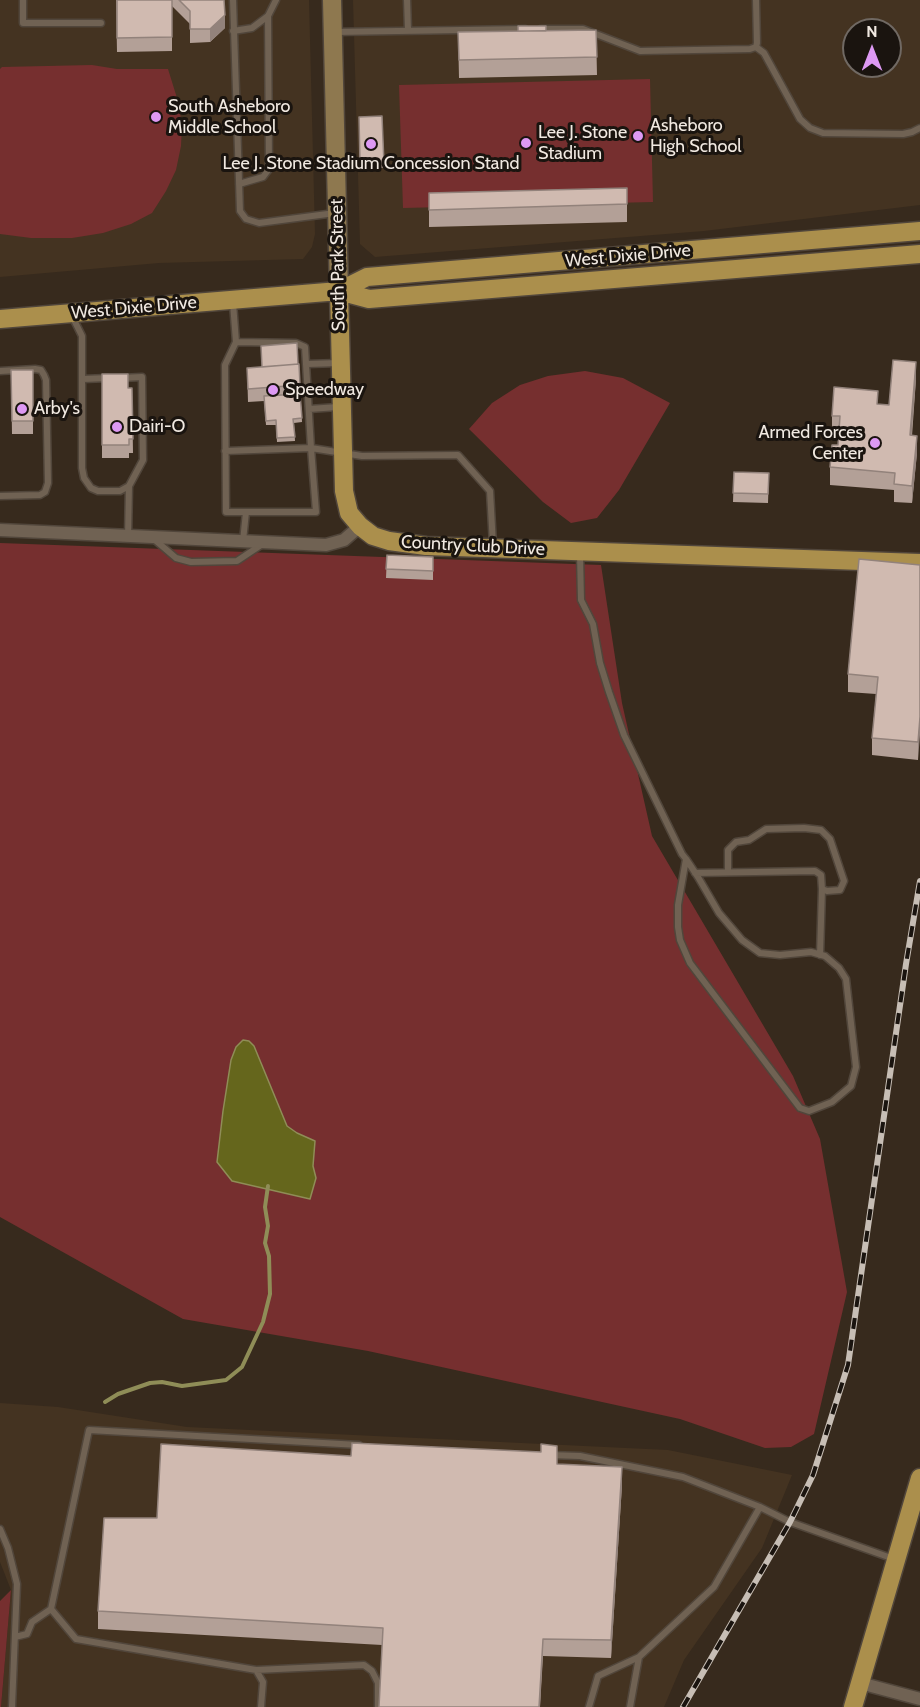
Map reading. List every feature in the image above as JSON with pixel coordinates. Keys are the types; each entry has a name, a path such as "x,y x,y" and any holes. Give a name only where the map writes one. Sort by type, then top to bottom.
{"main road":[{"name":"South Park Street","path":"332,0 343,451 346,502 349,513 360,526"},
{"name":"West Dixie Drive","path":"339,291 367,277 920,231"},
{"name":"West Dixie Drive","path":"0,319 339,291 369,299 920,254"},
{"name":"Country Club Drive","path":"360,526 373,536 389,541 426,546 920,563"},
{"path":"853,1707 920,1480"}],"street":[{"path":"0,530 326,545 344,540 360,526"},
{"path":"861,1683 920,1699"}],"lane":[{"path":"23,0 23,23 101,23"},
{"path":"233,0 240,210 246,219 260,223 338,212"},
{"path":"233,31 252,28 268,15 276,0"},
{"path":"407,0 408,30"},
{"path":"756,0 756,46 764,53 800,119 810,128 831,133 903,134 920,128"},
{"path":"239,184 262,177 269,169 268,15"},
{"path":"333,32 583,29 640,51 750,49 756,46"},
{"path":"233,300 237,342 225,364 226,512 316,512 305,347 301,344 237,342"},
{"path":"71,313 82,336 82,468 84,478 91,488 98,491 120,491 129,486"},
{"path":"307,364 340,363"},
{"path":"0,371 41,370 46,380 48,483 45,492 40,495 0,496"},
{"path":"83,379 142,377 143,460 129,486 128,537"},
{"path":"309,409 342,407"},
{"path":"225,451 311,448 343,451 362,456 458,455 490,491 494,548"},
{"path":"243,541 246,512"},
{"path":"152,538 176,558 191,562 237,561 266,542"},
{"path":"579,551 581,600 595,630 600,663 624,735 686,860 719,913 742,940 760,953 780,955 811,952 825,956 839,968 846,979 856,1067 851,1086 832,1102 809,1111 800,1108 690,963 680,940 678,927 678,905 686,860"},
{"path":"728,872 728,850 736,842 749,840 766,829 821,830 830,839 844,881 840,890 822,889"},
{"path":"695,873 815,871 821,875 822,889 820,955"},
{"path":"15,1636 27,1634 32,1622 51,1609 89,1430 365,1445"},
{"path":"544,1455 580,1456 683,1477 760,1507 790,1522 896,1560"},
{"path":"589,1707 598,1676 639,1657 714,1587 760,1507"},
{"path":"0,1528 8,1548 17,1584 12,1707"},
{"path":"51,1609 76,1639 256,1670 364,1665 372,1671 378,1683 378,1707"},
{"path":"630,1707 639,1657"},
{"path":"256,1670 263,1682 261,1707"}],"shaded area":[{"name":"South Asheboro Middle School","path":"0,0 309,0 315,234 312,247 303,259 159,263 0,277"},
{"name":"Asheboro High School","path":"353,0 920,0 920,205 704,231 375,257 360,244"},
{"path":"92,65 117,69 168,69 182,124 181,146 176,170 166,191 152,213 131,224 103,233 72,238 31,238 0,234 0,69 2,67"},
{"name":"Lee J. Stone Stadium","path":"650,79 653,202 403,208 399,85"},
{"path":"585,371 623,378 670,403 619,490 597,518 571,523 543,502 469,429 492,403 520,385 548,376"},
{"path":"0,543 601,565 622,703 652,836 793,1076 820,1139 847,1292 814,1434 791,1447 765,1448 680,1419 368,1351 183,1319 0,1217"},
{"path":"243,1040 249,1041 254,1046 287,1126 315,1141 313,1166 316,1178 310,1199 232,1181 217,1162 231,1060 236,1047"},
{"path":"0,1403 58,1407 187,1427 668,1450 792,1475 762,1548 684,1660 664,1707 1,1707 11,1590 0,1562"},
{"path":"11,1590 1,1707 0,1707 0,1601"}],"building":[{"path":"117,0 172,0 172,37 117,38"},
{"path":"179,0 224,0 225,15 210,29 190,29 190,11"},
{"path":"518,26 546,26 546,31 518,31"},
{"path":"596,30 597,57 459,60 458,32"},
{"name":"Lee J. Stone Stadium Concession Stand","path":"382,116 384,164 360,164 359,117"},
{"path":"627,188 627,204 429,210 429,193"},
{"path":"297,343 298,364 262,367 261,346"},
{"name":"Armed Forces Center","path":"893,360 916,362 910,435 917,436 912,486 894,484 895,473 830,467 832,445 838,445 840,416 832,416 834,387 878,391 877,404 889,405"},
{"path":"299,364 300,385 248,389 247,368"},
{"name":"Arby's","path":"11,370 33,370 33,421 12,421"},
{"name":"Dairi-O","path":"102,374 128,374 128,388 132,388 133,439 129,439 129,445 102,445"},
{"path":"300,394 302,418 293,419 295,437 277,438 276,420 266,421 264,396"},
{"path":"734,472 769,473 768,494 733,493"},
{"path":"387,555 433,557 433,571 386,569"},
{"path":"859,559 920,565 918,742 872,738 878,677 848,674"},
{"path":"352,1443 541,1452 541,1444 557,1446 557,1464 622,1467 611,1640 543,1639 539,1707 379,1707 383,1628 98,1611 104,1518 157,1518 161,1444 351,1456"}],"waterway":[{"path":"105,1402 118,1394 150,1383 162,1382 182,1386 226,1380 242,1367 263,1322 270,1294 269,1256 265,1243 268,1226 265,1207 268,1186"}],"railway":[{"path":"683,1707 790,1522 813,1475 848,1365 920,881"}],"place":[{"name":"South Asheboro Middle School","path":"156,117"},
{"name":"Asheboro High School","path":"638,136"},
{"name":"Lee J. Stone Stadium","path":"526,143"},
{"name":"Lee J. Stone Stadium Concession Stand","path":"371,144"},
{"name":"Speedway","path":"273,390"},
{"name":"Arby's","path":"22,409"},
{"name":"Dairi-O","path":"117,427"},
{"name":"Armed Forces Center","path":"875,443"}]}
